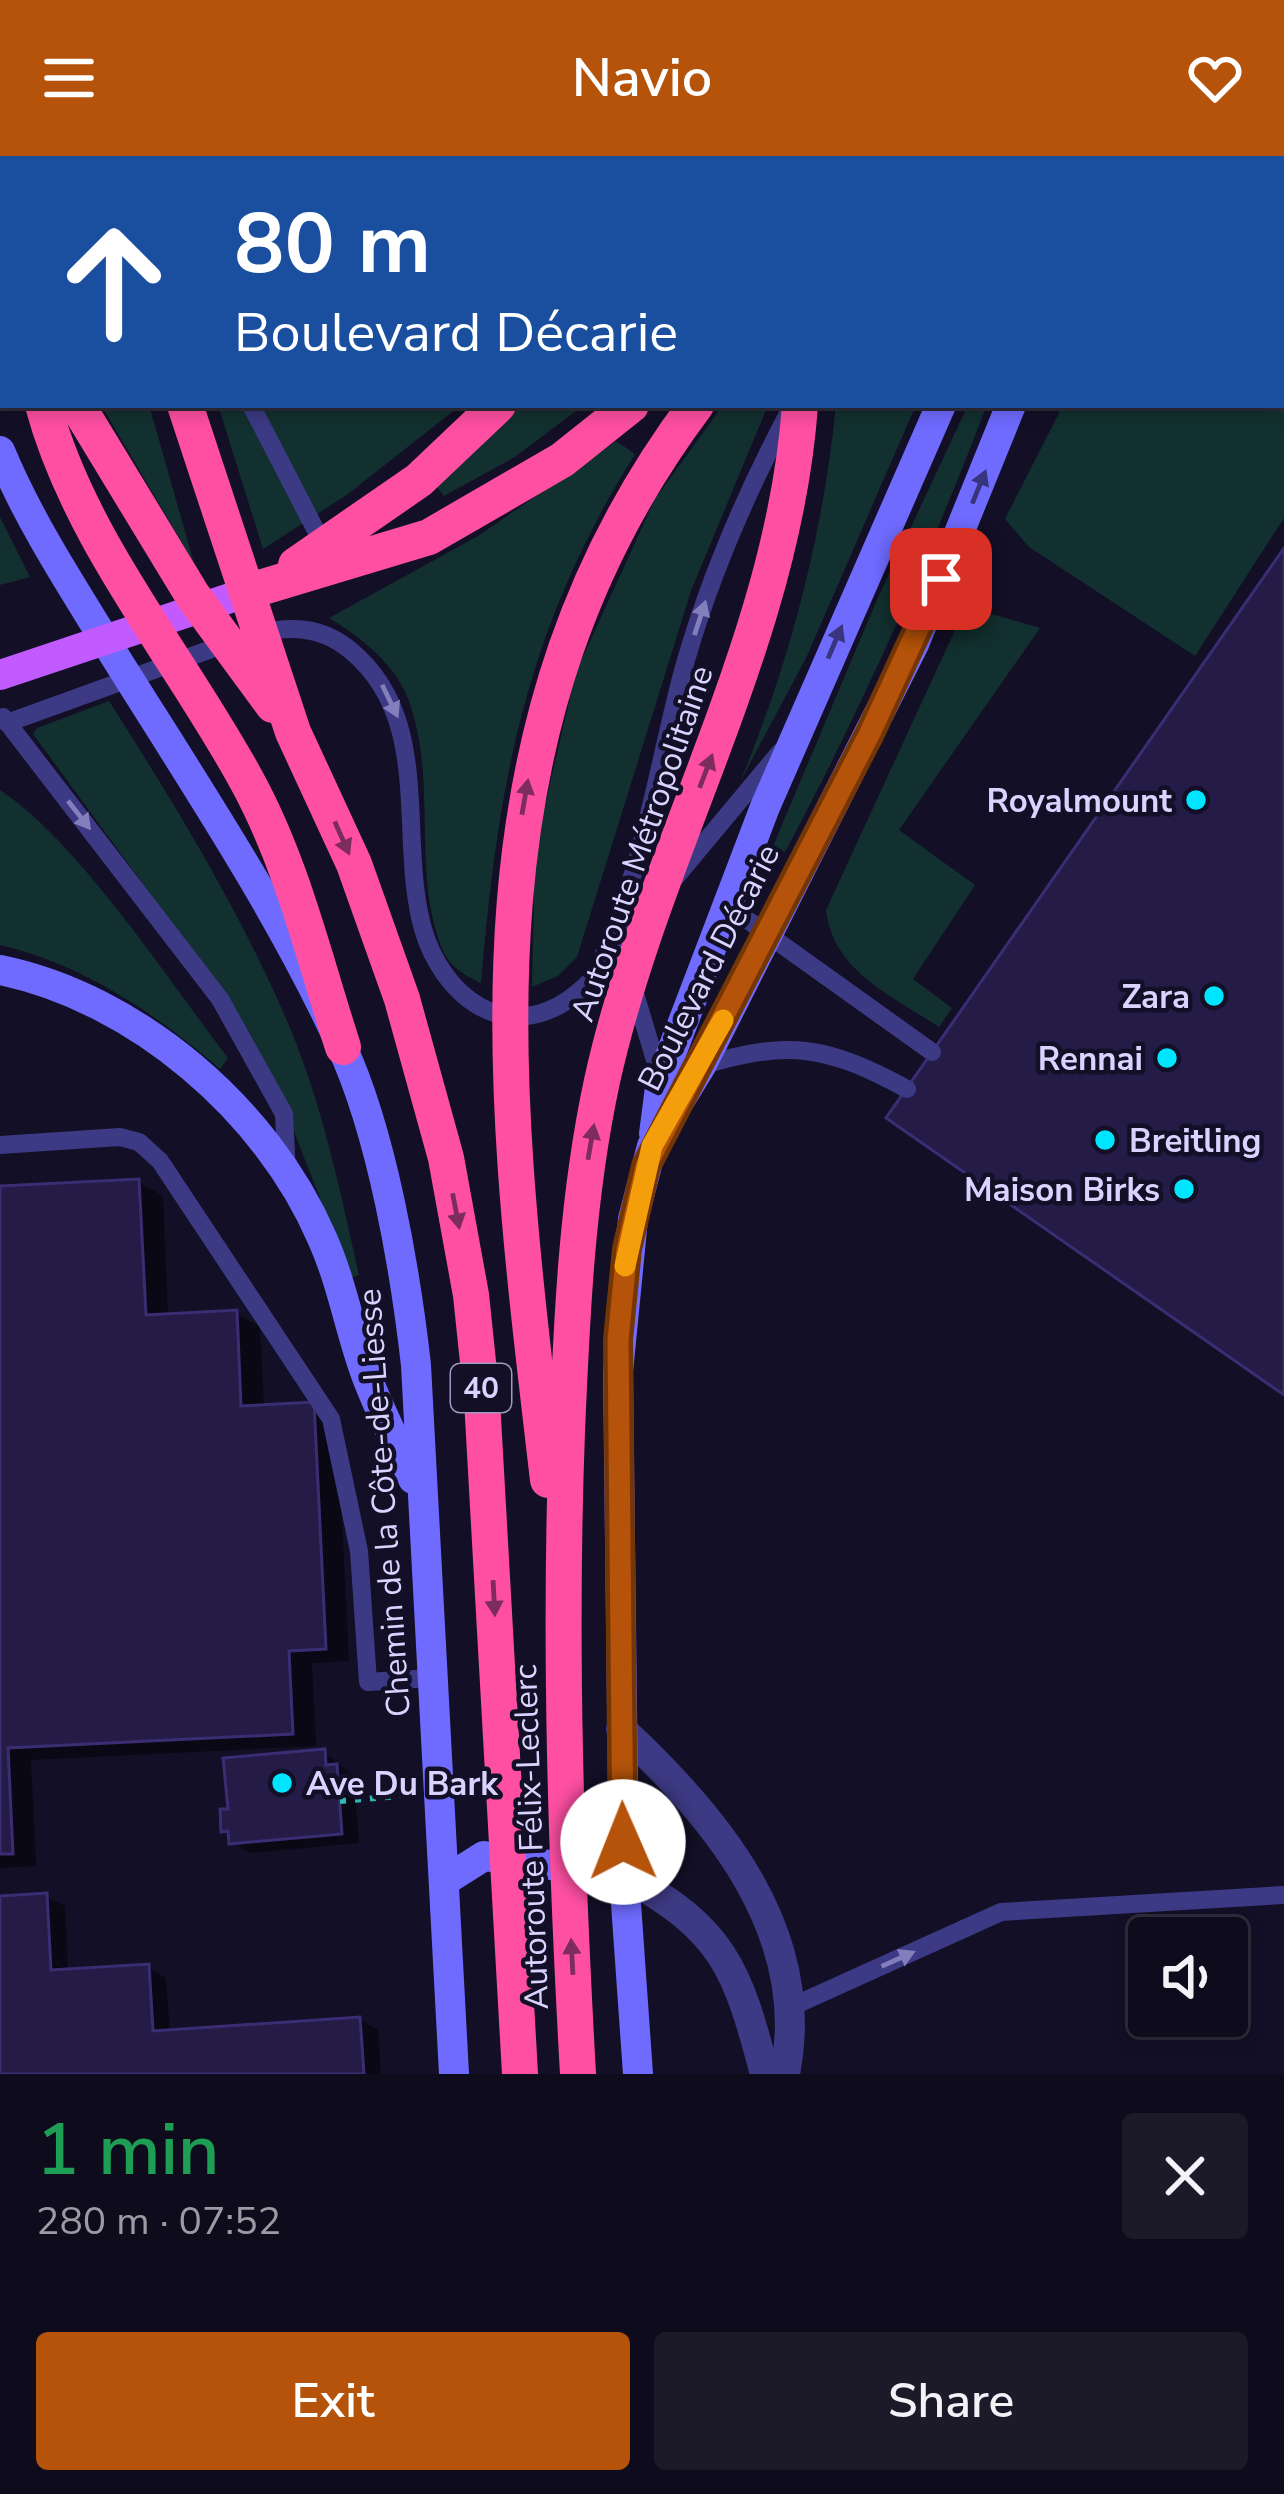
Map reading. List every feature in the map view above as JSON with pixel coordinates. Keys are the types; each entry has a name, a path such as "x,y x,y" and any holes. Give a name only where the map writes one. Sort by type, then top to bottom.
{"highway":[{"path":"44,408 60,460 116,565 273,832 343,1047"},
{"path":"79,408 193,596 293,732"},
{"name":"40","path":"186,408 293,732"},
{"path":"329,556 494,408"},
{"path":"263,586 329,556 429,537 562,460 628,408"},
{"path":"561,1597 510,1096 511,913 527,782 568,634 633,498 694,408"},
{"name":"Autoroute Métropolitaine","path":"561,1597 574,1258 602,1082 635,962 764,600 789,496 796,408"},
{"name":"Autoroute Félix-Leclerc","path":"293,732 353,864 397,983 434,1110 464,1251 485,1442 520,2074"},
{"name":"Autoroute Félix-Leclerc","path":"561,1597 578,2074"}],"main road":[{"path":"652,1146 661,1080 728,906 795,736 940,408"},
{"name":"Boulevard Décarie","path":"621,1729 620,1309 633,1219 652,1146 701,1066 914,644 1010,408"},
{"name":"Chemin de la Côte-de-Liesse","path":"0,451 70,583 343,1047 379,1168 407,1295 446,1880 454,2074"},
{"path":"0,675 263,586"},
{"path":"0,970 87,998 158,1041 233,1109 287,1177 322,1237 364,1369 420,1495"},
{"path":"621,1729 624,1875 638,2074"},
{"path":"446,1880 484,1856 624,1875"}],"street":[{"path":"621,1729 690,1796 742,1866 778,1948 791,2007 785,2074"},
{"path":"624,1875 685,1914 726,1955 746,2002 765,2074"}],"lane":[{"path":"253,408 329,556"},
{"path":"588,980 627,893 682,677 717,567 795,408"},
{"path":"287,1177 284,1114 229,1014 3,718 239,639 292,628 324,634 367,665 397,713 404,737 420,920 452,986 476,1006 516,1018 561,1005 588,980 795,736"},
{"path":"627,893 629,967 661,1080"},
{"path":"728,906 932,1052"},
{"path":"701,1066 763,1052 829,1051 907,1089"},
{"path":"0,1145 120,1137 139,1142 160,1161 331,1419 359,1551 368,1682 431,1678"},
{"path":"791,2007 1001,1912 1284,1895"}],"path":[{"path":"340,1801 400,1796"}],"green space":[{"path":"103,408 150,408 194,563"},
{"path":"219,408 457,408 348,494 263,549"},
{"path":"514,408 580,408 515,457 444,496 436,486"},
{"path":"721,408 767,408 691,591 577,957 558,976 532,987 535,848 576,672 655,499"},
{"path":"836,408 915,408 807,656 740,782 802,597"},
{"path":"967,408 986,408 893,632 785,852 773,846 876,602"},
{"path":"1061,408 1284,408 1284,518 1195,656 1029,547 1005,519"},
{"path":"616,441 635,454 567,582 523,708 497,840 481,983 448,959 432,916 422,758 407,696 374,651 329,618 478,536"},
{"path":"0,517 30,577 0,585"},
{"path":"985,612 1040,628 899,830 975,885 913,979 952,1008 939,1027 852,965 831,931 826,910 962,615"},
{"path":"109,701 227,897 287,1021 320,1115 359,1275 351,1278 275,1083 165,914 33,734 37,728"},
{"path":"0,790 60,843 121,914 228,1058 220,1069 117,993 60,965 0,945"}],"building":[{"name":"Royalmount","path":"1284,548 1284,1395 886,1118"},
{"path":"139,1179 146,1315 237,1310 241,1406 314,1402 326,1649 289,1651 293,1734 8,1748 13,1854 0,1854 0,1186"},
{"name":"Ave Du Bark","path":"325,1749 326,1765 337,1764 342,1834 229,1844 228,1831 221,1832 220,1809 228,1809 223,1758"},
{"path":"47,1893 51,1970 149,1964 153,2031 360,2017 364,2074 0,2074 0,1896"}],"slow traffic":[{"path":"625,1266 652,1146 689,1088 723,1020"}],"place":[{"name":"Royalmount","path":"1196,800"},
{"name":"Zara","path":"1214,996"},
{"name":"Rennai","path":"1167,1058"},
{"name":"Breitling","path":"1105,1140"},
{"name":"Maison Birks","path":"1184,1189"},
{"name":"Ave Du Bark","path":"282,1783"}],"route":[{"path":"623,1842 618,1340 627,1249 646,1166 652,1146 701,1066 870,733 941,579"}]}
